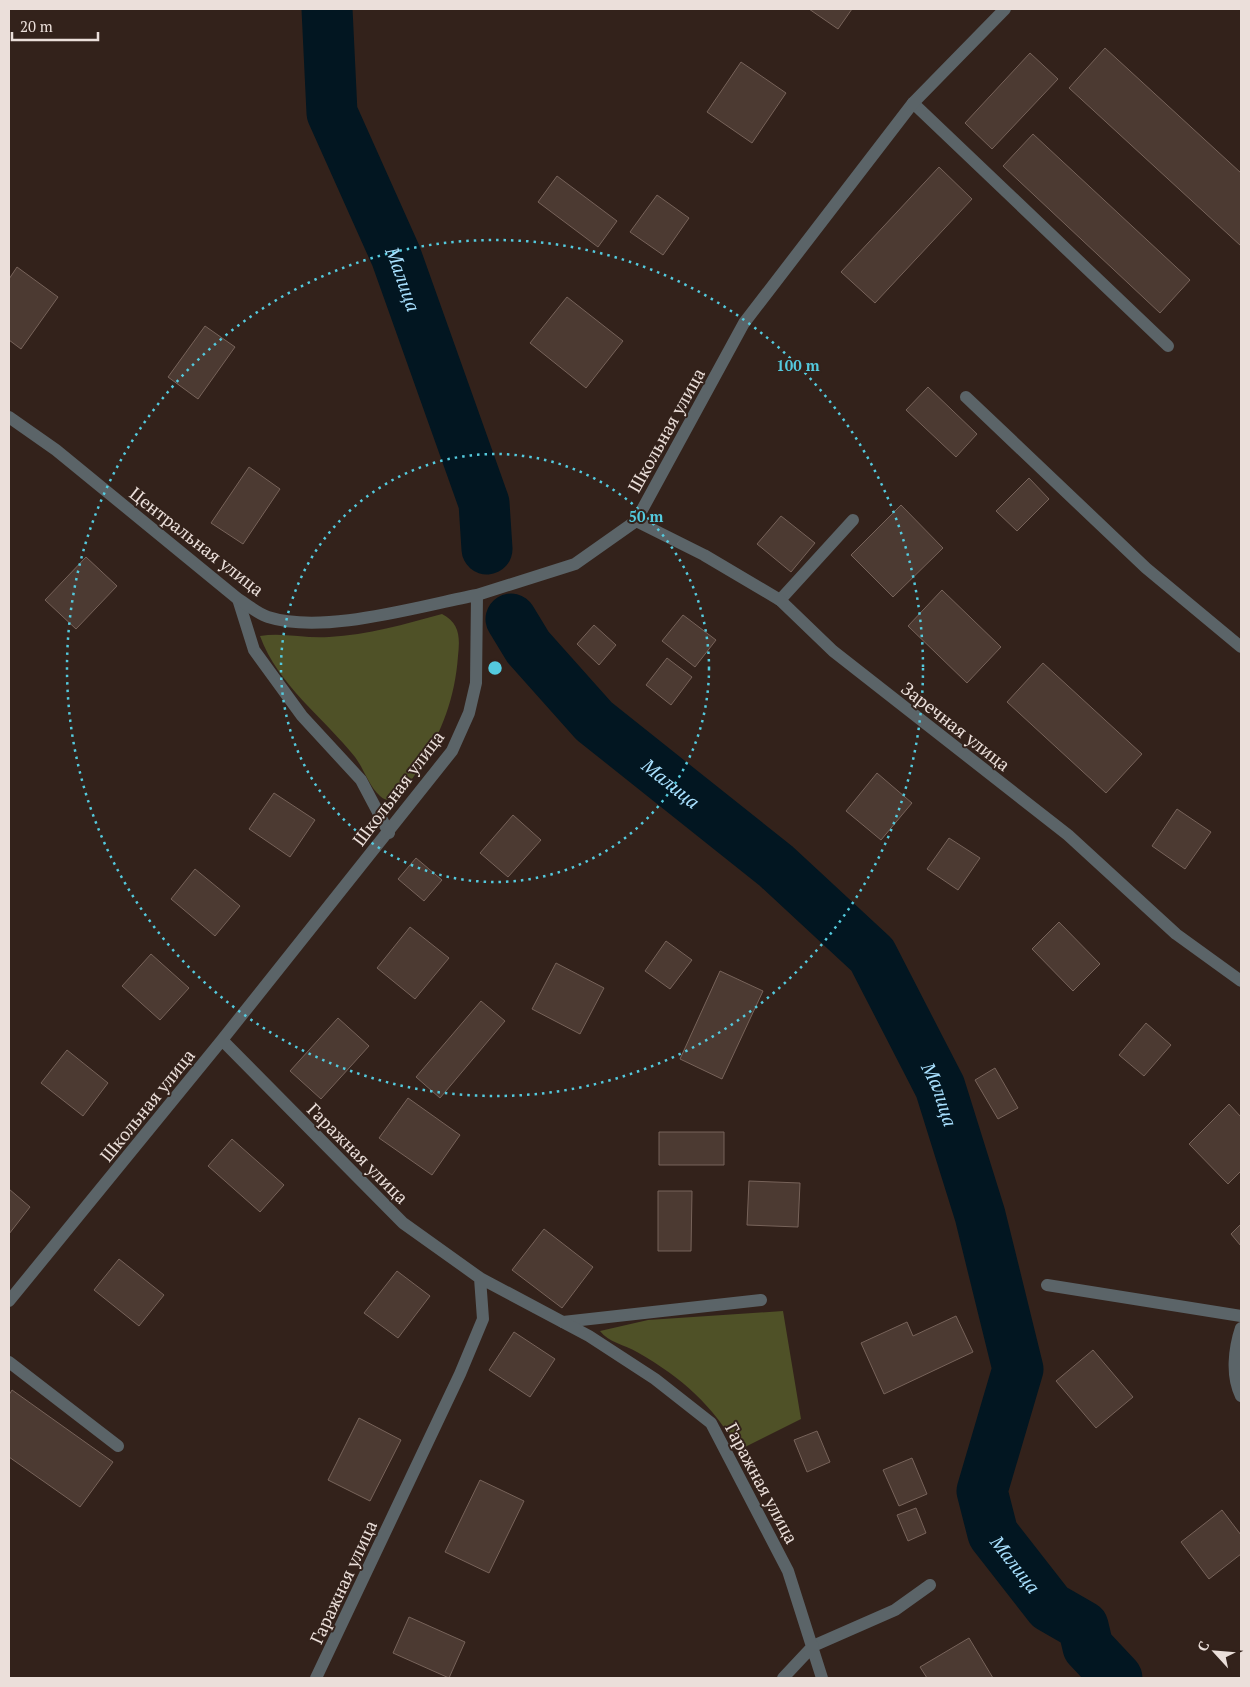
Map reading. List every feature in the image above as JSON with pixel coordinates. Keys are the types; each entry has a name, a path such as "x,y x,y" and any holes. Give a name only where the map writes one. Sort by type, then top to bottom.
{"street":[{"name":"Школьная улица","path":"9,1301 390,832 452,751 469,713 476,683 477,595 575,564 636,521 744,323 913,103 1005,9"},
{"path":"913,103 1168,346"},
{"path":"966,397 1146,568 1241,647"},
{"name":"Центральная улица","path":"9,418 56,450 238,599 267,617 314,624 351,620 477,595"},
{"path":"780,600 853,520"},
{"name":"Заречная улица","path":"636,521 704,555 780,600 832,651 1068,835 1176,934 1241,981"},
{"path":"238,599 254,650 302,716 361,780 390,832"},
{"name":"Гаражная улица","path":"222,1040 403,1223 480,1278 589,1336 655,1379 711,1423 788,1571 822,1678"},
{"name":"Гаражная улица","path":"316,1678 468,1356 483,1319 480,1278"},
{"path":"1047,1285 1241,1316"},
{"path":"563,1322 760,1300"},
{"path":"1241,1328 1236,1344 1235,1384 1241,1396"},
{"path":"9,1362 118,1446"},
{"path":"783,1678 813,1646 895,1610 930,1586"}],"green space":[{"path":"442,614 456,626 459,637 456,677 452,696 439,732 421,766 398,799 386,800 373,787 355,757 302,700 278,670 260,636 344,636"},
{"path":"783,1311 801,1419 739,1450 718,1419 683,1383 654,1362 612,1341 600,1331 648,1320"}],"building":[{"path":"809,9 852,9 838,29"},
{"path":"1105,48 1241,173 1241,246 1069,88"},
{"path":"1030,53 1058,79 992,149 965,123"},
{"path":"741,62 786,93 752,143 707,112"},
{"path":"1033,134 1190,280 1160,313 1003,166"},
{"path":"939,167 972,199 875,303 841,272"},
{"path":"557,176 617,221 598,247 538,202"},
{"path":"657,195 689,218 663,255 630,232"},
{"path":"17,267 58,297 21,349 9,340 9,279"},
{"path":"567,297 623,341 586,388 530,343"},
{"path":"205,326 235,347 198,399 168,377"},
{"path":"928,387 977,434 956,457 906,410"},
{"path":"249,467 280,489 243,544 211,523"},
{"path":"1029,478 1049,499 1017,531 996,511"},
{"path":"901,505 943,548 893,597 851,555"},
{"path":"781,516 815,543 791,572 757,544"},
{"path":"86,557 117,586 76,629 45,600"},
{"path":"942,590 1001,647 967,683 908,626"},
{"path":"683,615 716,640 695,667 662,641"},
{"path":"594,625 616,645 599,665 577,644"},
{"path":"667,658 692,677 671,705 646,685"},
{"path":"1043,663 1142,754 1106,793 1007,702"},
{"path":"877,773 912,803 881,840 846,811"},
{"path":"274,793 315,820 290,857 249,829"},
{"path":"1177,809 1211,832 1185,869 1152,846"},
{"path":"513,815 541,840 508,877 480,853"},
{"path":"949,838 980,858 958,890 927,869"},
{"path":"416,858 442,880 424,901 398,879"},
{"path":"195,869 240,906 215,936 171,899"},
{"path":"1059,922 1100,964 1073,991 1032,949"},
{"path":"410,927 449,958 415,999 377,968"},
{"path":"666,941 692,960 670,989 645,971"},
{"path":"151,954 189,988 160,1020 122,986"},
{"path":"556,963 604,988 580,1034 532,1009"},
{"path":"720,971 763,991 722,1079 680,1059"},
{"path":"481,1001 505,1021 440,1098 416,1077"},
{"path":"338,1018 369,1046 321,1099 290,1071"},
{"path":"1146,1023 1171,1045 1144,1076 1119,1055"},
{"path":"67,1050 108,1083 83,1116 41,1083"},
{"path":"995,1068 1018,1108 998,1119 975,1080"},
{"path":"408,1098 460,1135 432,1175 379,1138"},
{"path":"1229,1104 1241,1117 1241,1171 1228,1184 1189,1144"},
{"path":"659,1132 724,1132 724,1165 659,1165"},
{"path":"232,1139 284,1185 260,1212 208,1166"},
{"path":"749,1181 800,1183 798,1227 747,1225"},
{"path":"9,1189 30,1207 9,1234"},
{"path":"658,1191 692,1191 691,1251 658,1251"},
{"path":"1241,1224 1241,1246 1231,1234"},
{"path":"544,1229 593,1267 562,1308 512,1270"},
{"path":"119,1259 164,1295 139,1326 94,1290"},
{"path":"397,1271 430,1296 398,1338 364,1313"},
{"path":"956,1316 973,1352 884,1394 861,1343 907,1322 913,1336"},
{"path":"514,1332 555,1359 530,1397 489,1370"},
{"path":"1093,1350 1133,1397 1096,1428 1056,1381"},
{"path":"12,1390 113,1462 80,1507 9,1457 9,1395"},
{"path":"359,1418 401,1440 370,1501 328,1480"},
{"path":"817,1431 830,1462 807,1472 794,1440"},
{"path":"912,1458 927,1494 899,1506 883,1470"},
{"path":"480,1480 524,1501 489,1573 445,1552"},
{"path":"916,1508 926,1533 908,1541 897,1515"},
{"path":"1222,1510 1241,1535 1241,1554 1209,1579 1181,1542"},
{"path":"409,1617 465,1642 449,1678 393,1653"},
{"path":"969,1638 993,1678 927,1678 920,1667"}],"waterway":[{"name":"Малица","path":"327,9 332,113 396,256 484,503 487,549"},
{"name":"Малица","path":"511,619 528,647 594,721 776,866 872,955 940,1087 980,1215 1018,1369 982,1491 993,1534 1050,1607 1083,1626 1088,1647 1117,1678"}]}
